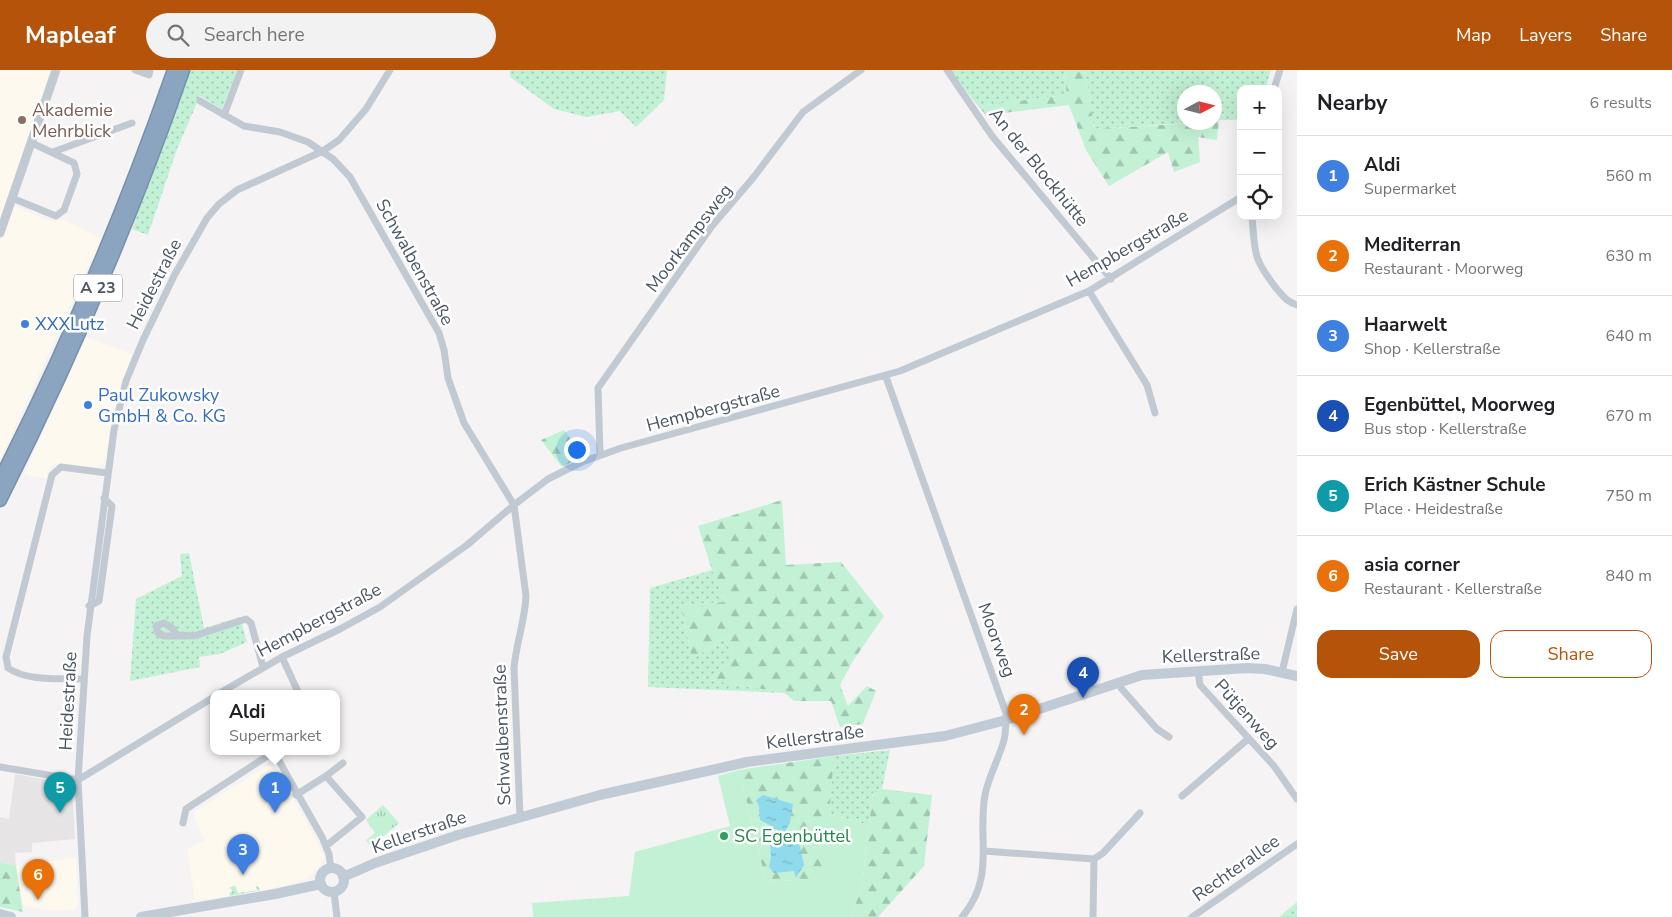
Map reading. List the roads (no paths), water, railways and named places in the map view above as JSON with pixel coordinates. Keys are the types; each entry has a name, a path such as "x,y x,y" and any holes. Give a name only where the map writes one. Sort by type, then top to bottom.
{"highway":[{"name":"A 23","path":"0,480 43,390 104,251 174,70"},
{"name":"A 23","path":"0,500 59,377 110,260 183,70"}],"main road":[{"name":"Kellerstraße","path":"343,877 368,866 458,835 520,817 715,768 778,757 924,739 961,732 1006,720 1118,682 1153,674 1247,668 1282,672 1297,676"},
{"path":"331,869 338,871 343,877 341,888 334,892 326,890 321,884 321,877 331,869"},
{"path":"141,917 275,894 321,884"},
{"path":"0,914 12,917"}],"street":[{"path":"0,233 56,70"},
{"path":"135,70 149,75 150,70"},
{"path":"224,115 241,70"},
{"name":"Heidestraße","path":"85,917 78,780 89,606 99,601 112,506 104,498 107,473 114,430 126,381 175,274 206,218 219,204 237,190 323,151 339,140 356,122 390,70"},
{"name":"Moorkampsweg","path":"600,454 598,388 712,226 753,178 803,112 861,70"},
{"name":"An der Blockhütte","path":"947,70 992,136 1111,279"},
{"path":"1275,85 1280,70"},
{"name":"Schwalbenstraße","path":"200,101 244,126 295,137 334,158 350,177 439,333 444,350 448,378 464,423 514,505 526,596 514,668 520,817"},
{"path":"53,152 132,123"},
{"path":"12,198 51,216 61,214 78,170 74,163 32,143"},
{"name":"Hempbergstraße","path":"225,690 263,667 340,629 380,606 467,545 514,505 560,472 600,454 886,377 1089,292 1237,200"},
{"path":"1252,220 1255,253 1259,266 1284,298 1297,305"},
{"path":"1089,292 1144,378 1150,391 1154,413"},
{"name":"Moorweg","path":"886,377 1006,713 1004,740 985,797 984,851 980,884 972,905 962,917"},
{"path":"8,668 6,657 52,475 55,470 61,467 107,473"},
{"path":"1282,672 1297,610"},
{"path":"186,636 194,636 246,619 251,623 263,667"},
{"path":"282,657 297,690"},
{"path":"0,672 8,668 33,676 84,679"},
{"name":"Pütjenweg","path":"1198,671 1200,685 1274,766 1297,800"},
{"path":"1118,682 1156,729 1169,737"},
{"path":"0,767 78,780 210,699"},
{"path":"1182,796 1248,739"},
{"path":"183,823 186,809 268,755"},
{"path":"275,755 326,846 331,869"},
{"path":"296,795 343,763"},
{"path":"326,776 362,817 326,846"},
{"path":"984,851 1094,859 1103,853 1140,813"},
{"name":"Rechterallee","path":"1192,917 1297,844"},
{"path":"1093,917 1094,859"},
{"path":"334,892 337,917"}],"water":[{"path":"763,795 793,804 790,823 786,830 790,833 797,833 804,865 796,878 794,871 774,873 769,867 771,857 770,842 777,834 777,829 760,820 759,806 756,800"}],"place":[{"name":"Akademie Mehrblick","path":"22,120"},
{"name":"XXXLutz","path":"25,324"},
{"name":"Paul Zukowsky GmbH & Co. KG","path":"88,405"},
{"name":"Egenbüttel, Moorweg","path":"1083,698"},
{"name":"Mediterran","path":"1024,735"},
{"name":"Erich Kästner Schule","path":"60,813"},
{"name":"Aldi","path":"275,813"},
{"name":"SC Egenbüttel","path":"724,836"},
{"name":"Haarwelt","path":"243,875"},
{"name":"asia corner","path":"38,900"}]}
